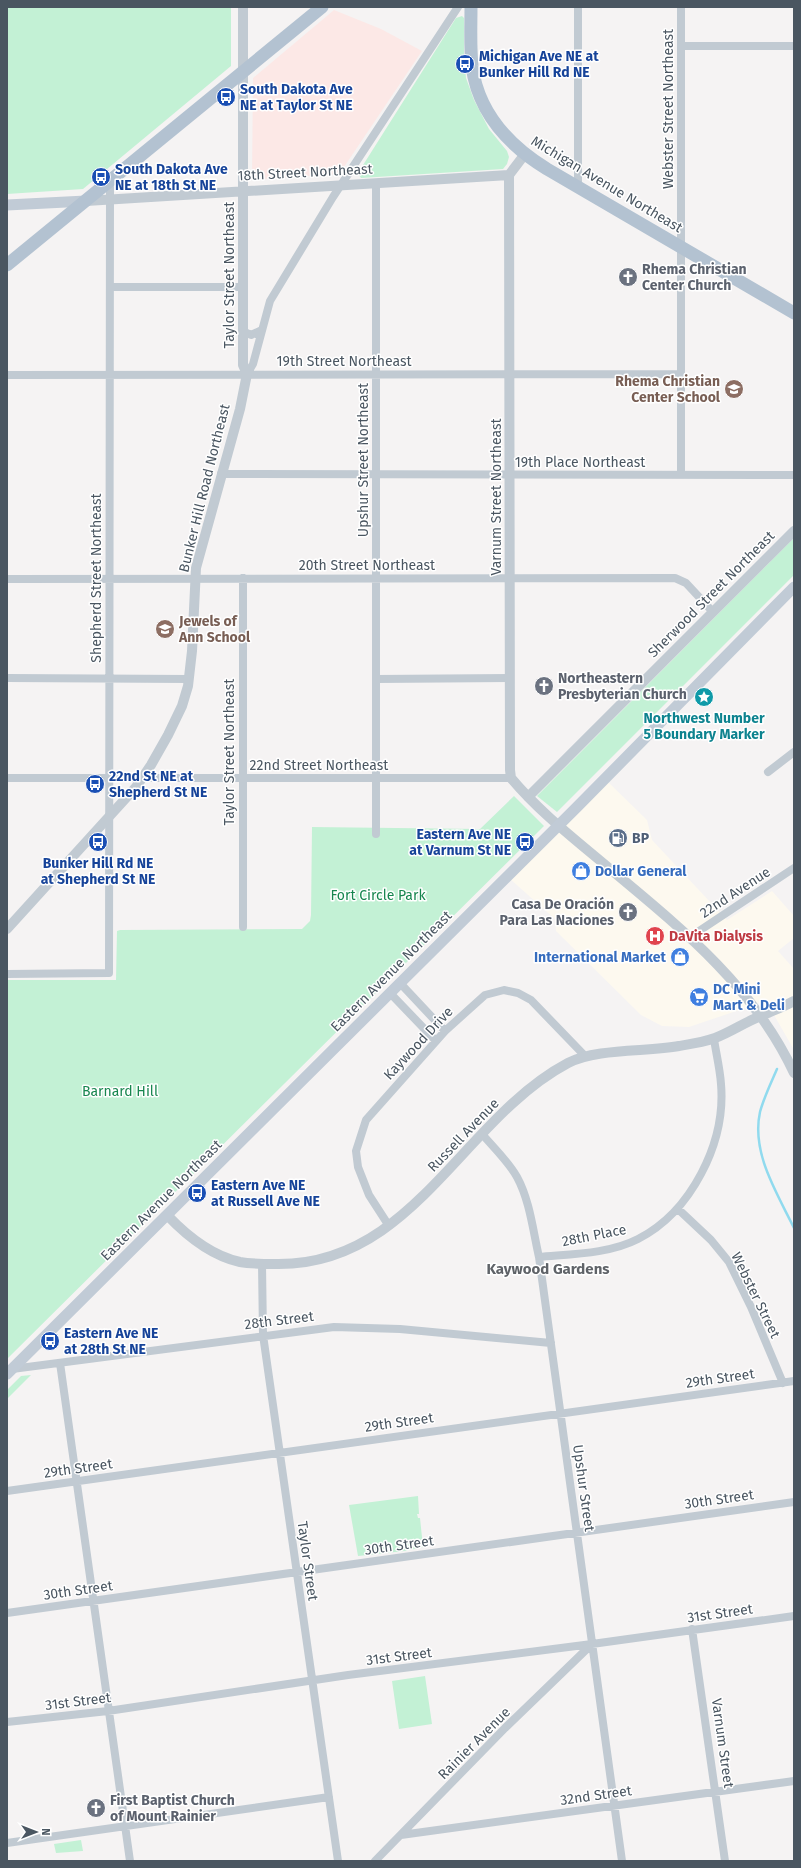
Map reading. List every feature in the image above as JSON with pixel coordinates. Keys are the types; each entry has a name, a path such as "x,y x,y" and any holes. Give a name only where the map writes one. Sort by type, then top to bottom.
{"main road":[{"path":"7,265 322,7"},
{"name":"Michigan Avenue Northeast","path":"471,7 472,63 479,95 497,127 525,154 578,187 794,314"},
{"name":"18th Street Northeast","path":"7,205 86,201"},
{"name":"Eastern Avenue Northeast","path":"10,1372 558,826 794,587"}],"street":[{"name":"Taylor Street Northeast","path":"243,7 243,365 247,374"},
{"name":"Bunker Hill Road Northeast","path":"7,929 109,817 142,778 151,765 178,716 189,679 195,578 201,546 240,409 247,374 253,364 270,301 333,197 458,7"},
{"path":"578,7 578,187"},
{"name":"Webster Street Northeast","path":"681,7 681,475"},
{"path":"681,46 794,46"},
{"path":"509,175 525,154"},
{"name":"18th Street Northeast","path":"86,201 509,175"},
{"name":"Varnum Street Northeast","path":"509,175 511,778"},
{"name":"Shepherd Street Northeast","path":"7,974 109,973 110,199 108,182"},
{"name":"Upshur Street Northeast","path":"376,183 376,834"},
{"path":"110,287 243,287"},
{"path":"243,331 251,335 262,330"},
{"name":"19th Street Northeast","path":"7,375 109,373 681,374"},
{"name":"19th Place Northeast","path":"221,474 794,475"},
{"name":"Sherwood Street Northeast","path":"528,796 794,531"},
{"name":"Taylor Street Northeast","path":"243,578 243,927"},
{"name":"20th Street Northeast","path":"7,579 675,578 686,583 713,612"},
{"path":"7,678 189,679"},
{"path":"376,679 510,678"},
{"path":"768,772 794,752"},
{"name":"22nd Street Northeast","path":"7,778 511,778"},
{"path":"511,778 558,826 690,937 744,993 785,1054 794,1073"},
{"name":"22nd Avenue","path":"690,937 794,868"},
{"path":"400,983 445,1031"},
{"name":"Kaywood Drive","path":"389,1226 369,1195 358,1167 356,1151 366,1120 445,1031 485,995 495,991 511,992 518,993 531,1000 585,1056"},
{"path":"390,993 436,1041"},
{"name":"Russell Avenue","path":"167,1216 178,1227 210,1250 239,1262 292,1264 333,1256 370,1239 389,1226 422,1198 463,1157 482,1134 520,1097 569,1062 585,1056 678,1047 714,1039 794,1001"},
{"name":"28th Place","path":"539,1257 592,1252 621,1246 637,1240 657,1227 678,1209 698,1177 712,1148 719,1123 721,1084 714,1039"},
{"name":"Upshur Street","path":"482,1134 504,1158 522,1186 539,1257 622,1861"},
{"name":"Webster Street","path":"678,1209 711,1240 729,1262 751,1307 783,1383"},
{"name":"Taylor Street","path":"262,1264 263,1335 338,1861"},
{"name":"28th Street","path":"10,1372 60,1363 263,1335 320,1328 357,1326 551,1343"},
{"path":"60,1363 92,1601 130,1861"},
{"name":"29th Street","path":"7,1491 561,1413 794,1382"},
{"name":"30th Street","path":"7,1613 794,1502"},
{"name":"31st Street","path":"7,1722 108,1711 312,1680 794,1616"},
{"name":"Varnum Street","path":"692,1629 725,1861"},
{"name":"Rainier Avenue","path":"375,1861 505,1728 592,1644"},
{"name":"32nd Street","path":"401,1835 794,1780"},
{"path":"7,1843 329,1797"}],"shaded area":[{"path":"334,10 381,29 422,51 342,170 337,174 252,180 253,78"},
{"path":"607,781 647,820 652,840 727,920 772,891 794,916 794,938 778,951 794,969 794,1050 766,1001 689,1027 662,1026 641,1015 556,931 555,919 509,878"}],"green space":[{"path":"7,7 231,7 231,66 83,189 7,194"},
{"path":"462,16 464,18 464,59 466,78 474,100 489,129 507,151 509,157 507,164 503,169 361,178 358,173 456,18"},
{"path":"794,538 794,575 557,812 537,796"},
{"name":"Barnard Hill","path":"514,796 544,826 7,1359 7,980 116,980 117,931 120,930 302,929 310,921 311,915 312,827 480,829"},
{"path":"31,1375 7,1399 7,1390 21,1376"},
{"path":"418,1496 419,1514 417,1514 418,1518 420,1518 423,1547 404,1551 358,1556 349,1505"},
{"path":"425,1676 432,1724 399,1729 392,1681"},
{"path":"81,1840 83,1851 56,1853 54,1844"}],"waterway":[{"path":"777,1069 760,1112 758,1127 759,1142 762,1157 773,1187 794,1228"}],"place":[{"name":"Michigan Ave NE at Bunker Hill Rd NE","path":"465,64"},
{"name":"South Dakota Ave NE at Taylor St NE","path":"226,97"},
{"name":"South Dakota Ave NE at 18th St NE","path":"101,177"},
{"name":"Rhema Christian Center Church","path":"628,277"},
{"name":"Rhema Christian Center School","path":"734,389"},
{"name":"Jewels of Ann School","path":"165,629"},
{"name":"Northeastern Presbyterian Church","path":"544,686"},
{"name":"Northwest Number 5 Boundary Marker","path":"704,697"},
{"name":"22nd St NE at Shepherd St NE","path":"95,784"},
{"name":"BP","path":"618,838"},
{"name":"Bunker Hill Rd NE at Shepherd St NE","path":"98,842"},
{"name":"Eastern Ave NE at Varnum St NE","path":"525,842"},
{"name":"Dollar General","path":"581,871"},
{"name":"Casa De Oración Para Las Naciones","path":"628,912"},
{"name":"DaVita Dialysis","path":"655,936"},
{"name":"International Market","path":"680,957"},
{"name":"DC Mini Mart & Deli","path":"699,997"},
{"name":"Eastern Ave NE at Russell Ave NE","path":"197,1193"},
{"name":"Eastern Ave NE at 28th St NE","path":"50,1341"},
{"name":"First Baptist Church of Mount Rainier","path":"96,1808"}],"district":[{"name":"Kaywood Gardens","path":"548,1269"}],"park label":[{"name":"Fort Circle Park","path":"378,895"}]}
